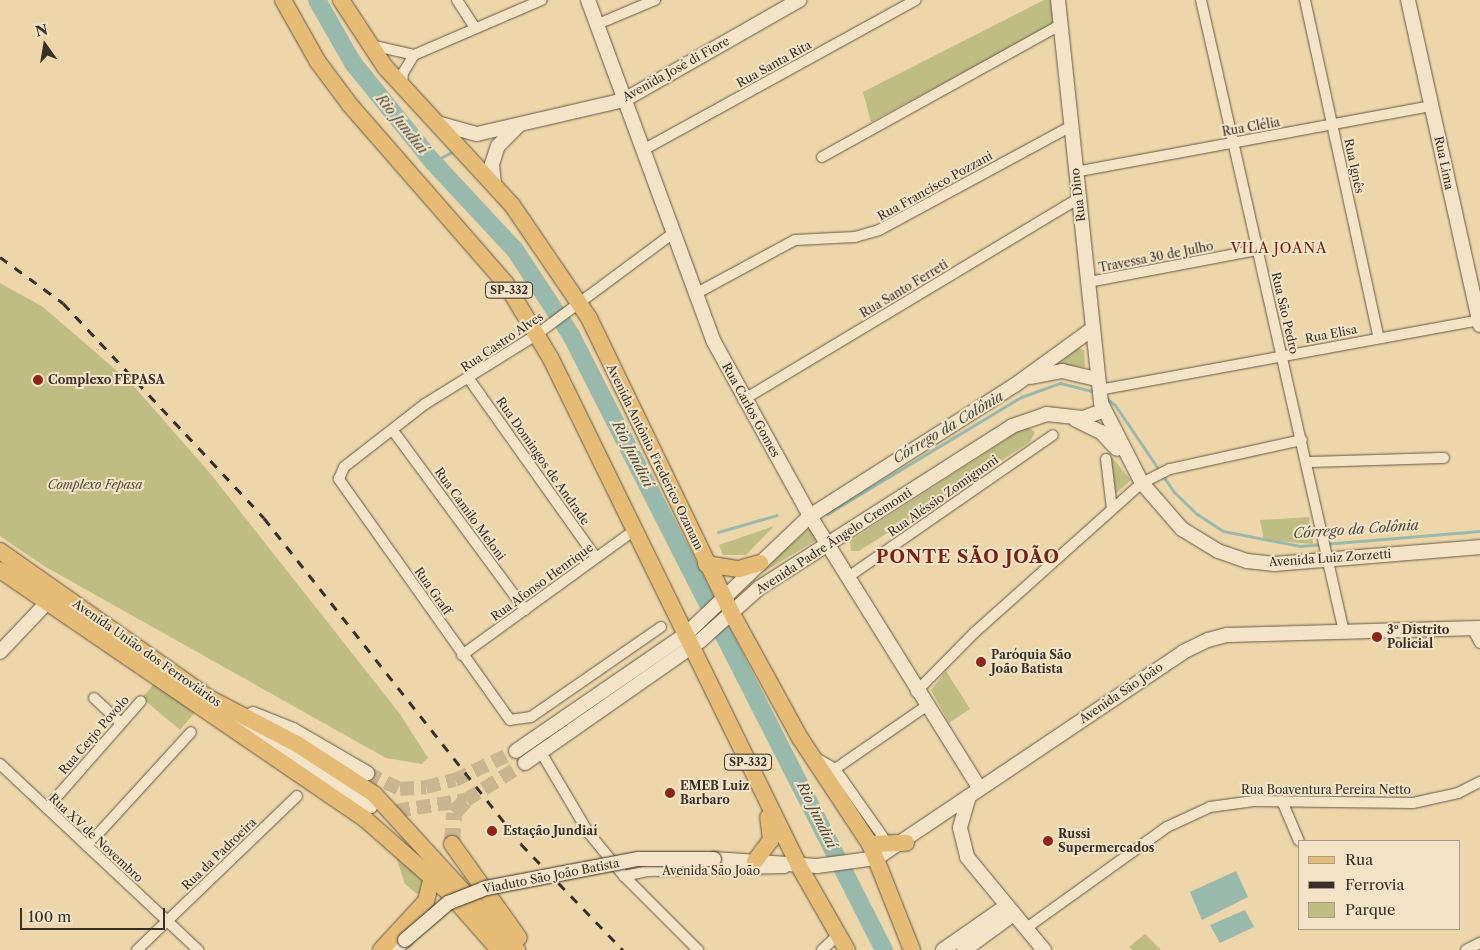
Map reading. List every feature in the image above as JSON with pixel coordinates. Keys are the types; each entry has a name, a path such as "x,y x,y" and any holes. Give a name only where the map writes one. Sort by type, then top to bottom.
{"main road":[{"name":"SP-332","path":"283,0 318,62 350,106 506,284 539,332 636,529 693,637 761,790 798,866 840,932 847,950"},
{"name":"Avenida Antônio Frederico Ozanam","path":"341,0 367,44 402,86 494,184 575,306 726,607 800,738 871,855 912,950"},
{"name":"Rua Carlos Gomes","path":"588,0 672,234 697,293 714,342 743,400 810,516 848,577 974,792"},
{"name":"Avenida José di Fiore","path":"437,123 465,134 486,132 517,127 624,100 799,0"},
{"name":"Rua Dino","path":"1058,0 1100,395"},
{"name":"Rua Lima","path":"1408,0 1479,322"},
{"path":"492,164 498,146 517,127"},
{"path":"486,132 494,184"},
{"name":"Avenida Padre Ângelo Cremonti","path":"525,763 693,637 726,607 760,563 810,516 1015,386 1092,329"},
{"name":"Avenida Padre Ângelo Cremonti","path":"726,607 759,588 1012,426 1031,417 1059,414 1091,417 1100,395 1062,371 1015,386"},
{"name":"Avenida Luiz Zorzetti","path":"1100,395 1131,464 1147,480 1182,529 1218,551 1275,564 1329,554 1480,546"},
{"name":"Avenida Padre Ângelo Cremonti","path":"1059,414 1101,432 1131,464"},
{"name":"Avenida União dos Ferroviários","path":"0,551 53,597 223,722 366,819 432,877 496,949"},
{"path":"706,564 739,569 760,563"},
{"name":"Avenida União dos Ferroviários","path":"0,570 53,597 374,794 517,950"},
{"path":"0,652 53,597"},
{"name":"Avenida São João","path":"714,859 817,866 871,855 906,842 974,792 1208,640 1227,634 1476,628"},
{"name":"Avenida Padre Ângelo Cremonti","path":"516,751 693,637"},
{"path":"197,687 293,730 367,773"},
{"path":"223,722 242,726 294,755 370,806"},
{"path":"755,861 765,851 772,832 761,790"},
{"path":"974,792 960,828 967,857 1009,911 1044,950"},
{"path":"871,855 888,844 906,842"},
{"path":"452,844 528,950"},
{"name":"Viaduto São João Batista","path":"394,950 448,903 486,888 638,859 714,859"},
{"path":"381,950 426,901 432,877"},
{"path":"943,950 1009,911"},
{"path":"964,950 1009,911"}],"street":[{"path":"457,0 475,28"},
{"path":"402,86 402,73 414,56 542,0"},
{"path":"598,24 655,0"},
{"name":"Rua Santa Rita","path":"643,150 916,0"},
{"name":"Rua São Pedro","path":"1201,0 1257,250 1329,554 1344,632"},
{"name":"Rua Ignês","path":"1305,0 1379,338"},
{"path":"822,157 1060,25"},
{"path":"367,44 389,53 414,56"},
{"name":"Rua Clélia","path":"1076,172 1431,106"},
{"name":"Rua Francisco Pozzani","path":"697,293 795,240 855,237 878,230 1070,126"},
{"name":"Rua Santo Ferreti","path":"743,400 1078,198"},
{"name":"Rua Castro Alves","path":"344,468 394,432 425,404 469,379 539,332 672,234"},
{"name":"Travessa 30 de Julho","path":"1089,282 1257,250"},
{"name":"Rua Elisa","path":"1100,395 1282,356 1479,322"},
{"name":"Rua Domingos de Andrade","path":"469,379 596,558"},
{"name":"Rua Camilo Meloni","path":"394,432 525,610"},
{"name":"Rua Aléssio Zomignoni","path":"848,577 1053,435"},
{"path":"916,692 974,633 1147,480 1170,469 1302,440"},
{"path":"1307,462 1444,458"},
{"path":"1106,459 1112,509"},
{"name":"Rua Graff","path":"344,468 339,474 340,482 502,714 519,721 661,627"},
{"name":"Rua Afonso Henrique","path":"462,655 636,529"},
{"path":"1476,628 1480,643"},
{"path":"94,698 121,722"},
{"name":"Rua Cerjo Povolo","path":"46,808 121,722 141,702"},
{"path":"835,769 925,707"},
{"path":"87,846 191,732"},
{"path":"800,738 835,769 888,844"},
{"path":"545,759 588,832 624,876 698,950"},
{"name":"Rua XV de Novembro","path":"0,764 198,950"},
{"name":"Rua Boaventura Pereira Netto","path":"1025,929 1190,814 1230,802 1282,801 1413,804 1458,793 1480,782"},
{"name":"Rua da Padroeira","path":"137,950 297,796"},
{"path":"1282,801 1299,840"},
{"name":"Avenida São João","path":"624,876 648,871 738,872 798,866"},
{"path":"822,950 840,932"},
{"path":"1466,950 1480,943"}],"green space":[{"path":"1044,0 1052,0 1054,24 871,122 863,92"},
{"name":"Complexo Fepasa","path":"0,283 43,307 131,383 209,472 400,714 428,758 422,764 386,758 44,566 0,536"},
{"path":"1078,348 1084,350 1085,367 1057,365"},
{"path":"1027,426 1035,432 1030,442 859,551 851,551 850,541"},
{"path":"1110,455 1131,480 1116,493"},
{"path":"1309,517 1313,544 1264,540 1260,520"},
{"path":"774,526 746,555 723,555 719,545"},
{"path":"811,527 818,539 750,580"},
{"path":"946,671 970,709 949,723 931,690"},
{"path":"157,680 197,710 180,730 142,698"},
{"path":"395,854 423,877 423,892 417,894 405,884"},
{"path":"1145,934 1161,950 1132,950 1129,947"}],"shaded area":[{"path":"1236,871 1248,897 1202,920 1190,892"},
{"path":"1245,910 1254,927 1220,943 1210,925"}],"waterway":[{"name":"Rio Jundiaí","path":"317,0 353,63 433,162 515,250 571,335 884,950"},
{"path":"433,162 452,152"},
{"name":"Córrego da Colônia","path":"827,514 1021,397 1060,383 1095,392"},
{"name":"Córrego da Colônia","path":"1105,397 1115,405 1174,492 1197,514 1223,531 1300,546 1480,531"},
{"name":"Córrego da Colônia","path":"718,532 777,515"}],"tunnel":[{"path":"367,773 400,789 426,787 455,780 516,751"},
{"path":"383,808 396,811 466,800 525,763"},
{"path":"452,844 454,813 466,800"}],"railway":[{"path":"0,257 63,303 264,518 521,844 623,950"}],"place":[{"name":"Complexo FEPASA","path":"38,380"},
{"name":"3º Distrito Policial","path":"1377,637"},
{"name":"Paróquia São João Batista","path":"981,662"},
{"name":"EMEB Luiz Barbaro","path":"670,793"},
{"name":"Estação Jundiaí","path":"492,831"},
{"name":"Russi Supermercados","path":"1048,841"}],"district":[{"name":"VILA JOANA","path":"1279,248"},
{"name":"PONTE SÃO JOÃO","path":"968,557"}]}
